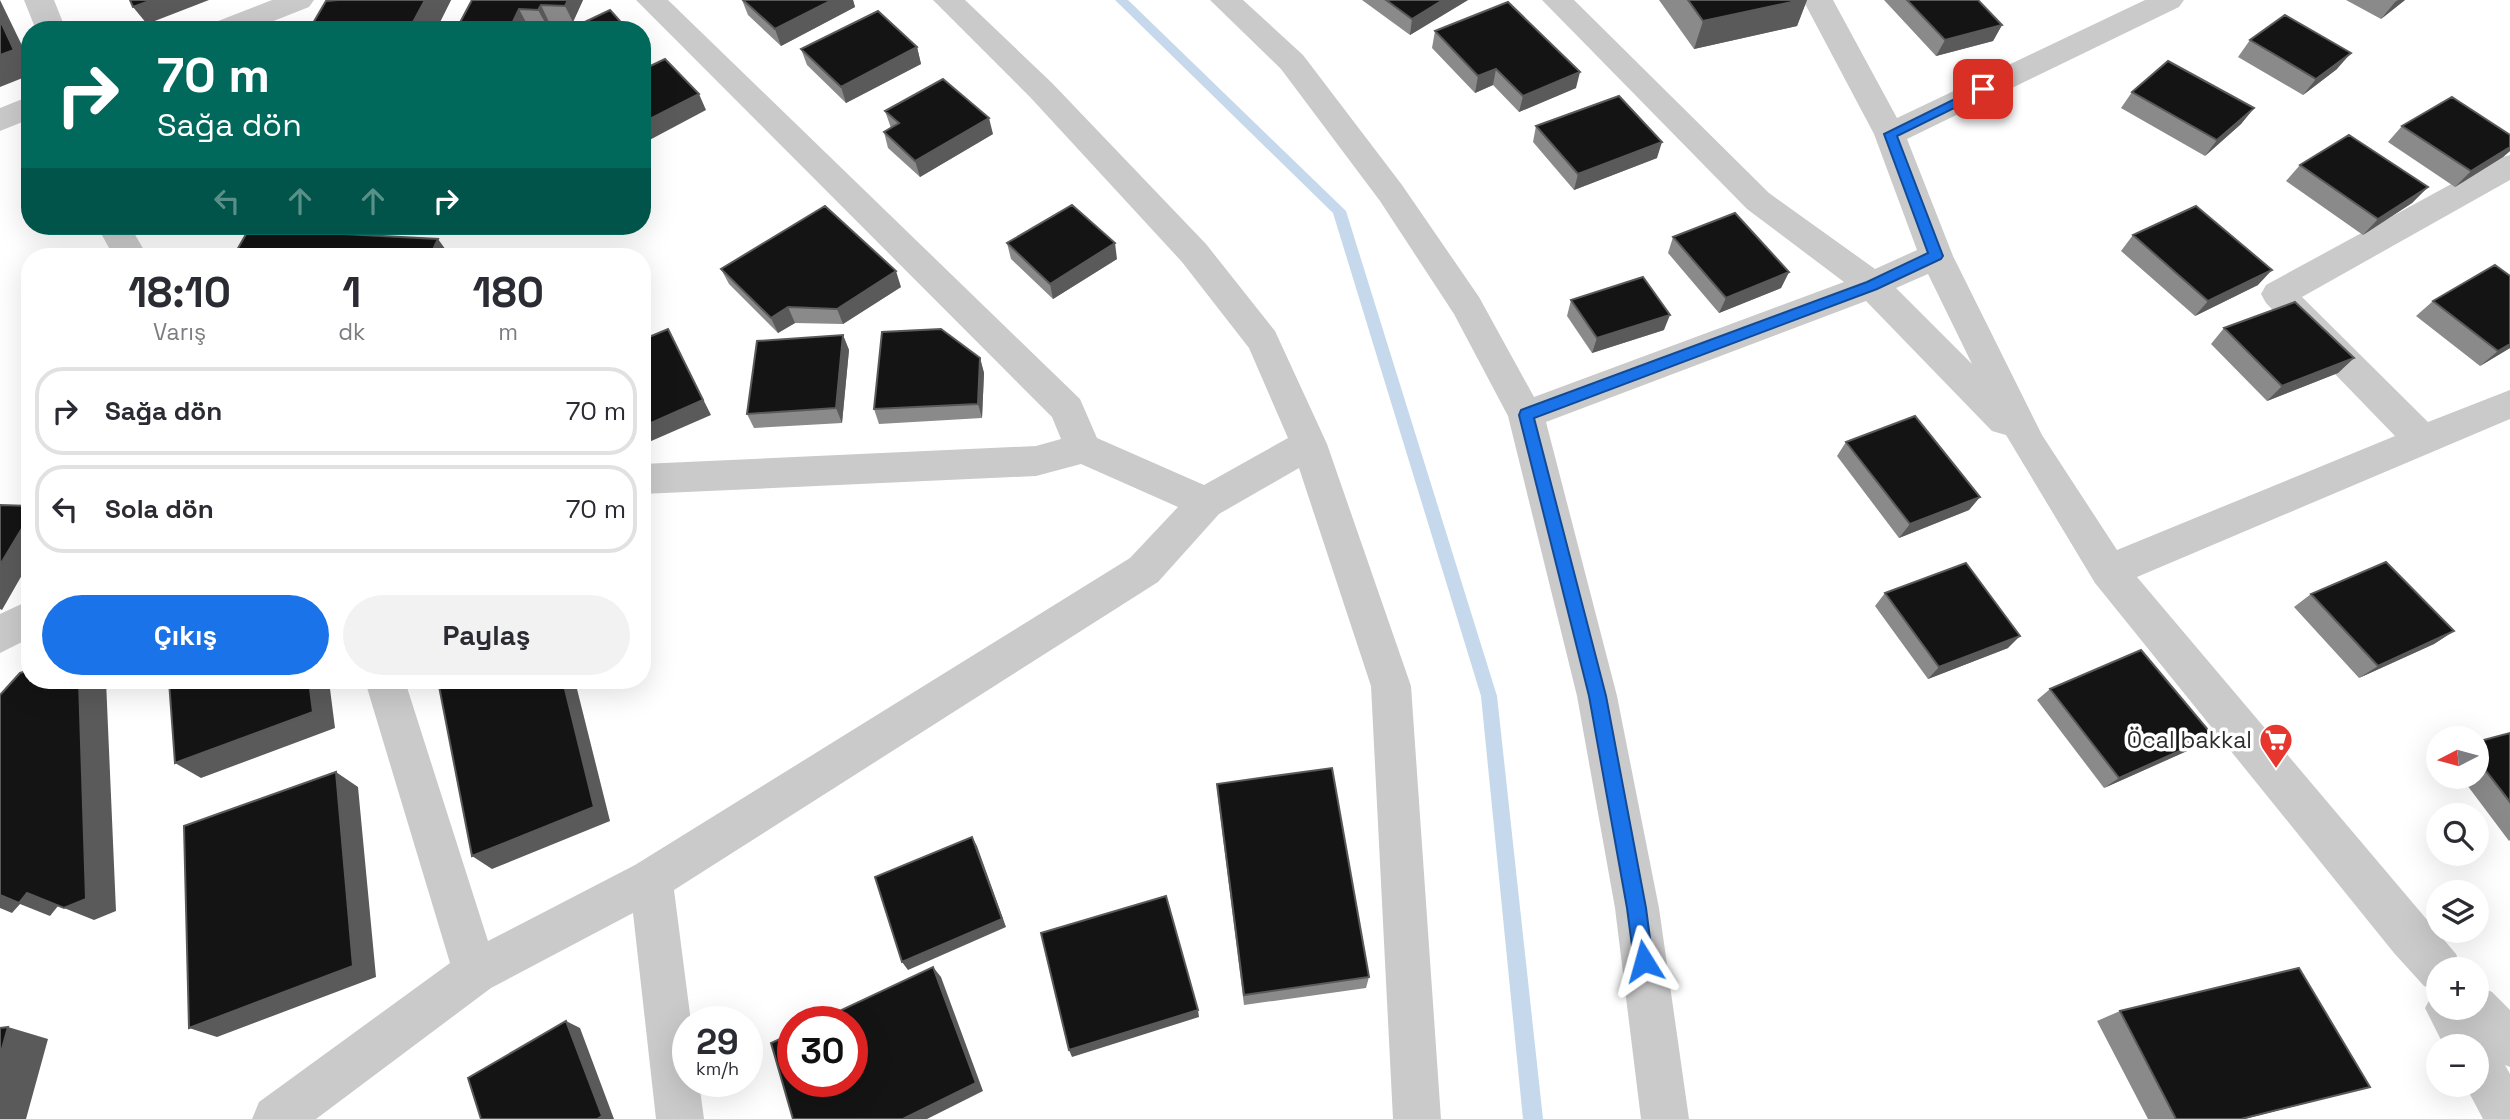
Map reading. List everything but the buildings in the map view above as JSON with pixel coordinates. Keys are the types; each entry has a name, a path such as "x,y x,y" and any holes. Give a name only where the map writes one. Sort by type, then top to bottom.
{"street":[{"path":"38,0 47,21"},
{"path":"246,21 299,0"},
{"path":"651,0 1067,409 1083,448"},
{"path":"948,0 1041,90 1194,253 1263,341 1309,444 1391,686 1418,1119"},
{"path":"1225,0 1292,62 1391,193 1467,306 1526,415 1597,696 1637,908 1665,1119"},
{"path":"1557,0 1758,201 1872,285 2029,444"},
{"path":"1818,0 1890,134 1936,256 2029,444 2109,571 2428,957"},
{"path":"1890,134 2169,0"},
{"path":"0,120 21,111"},
{"path":"2423,440 2278,294 2510,166"},
{"path":"1526,415 1872,285 1936,256"},
{"path":"2109,571 2510,404"},
{"path":"276,1119 475,972 651,880 1144,570 1206,503 1309,444"},
{"path":"651,479 1036,461 1083,448 1206,503"},
{"path":"0,635 21,622"},
{"path":"387,689 475,972"},
{"path":"651,880 680,1119"},
{"path":"2410,937 2426,966"},
{"path":"2487,1020 2510,1044"},
{"path":"2489,1083 2509,1119"}],"waterway":[{"path":"1121,0 1339,211 1489,696 1533,1119"}],"place":[{"name":"Öcal bakkal","path":"2276,770"}],"route":[{"path":"1644,961 1637,908 1597,696 1526,415 1872,285 1936,256 1890,134 1983,89"}]}
